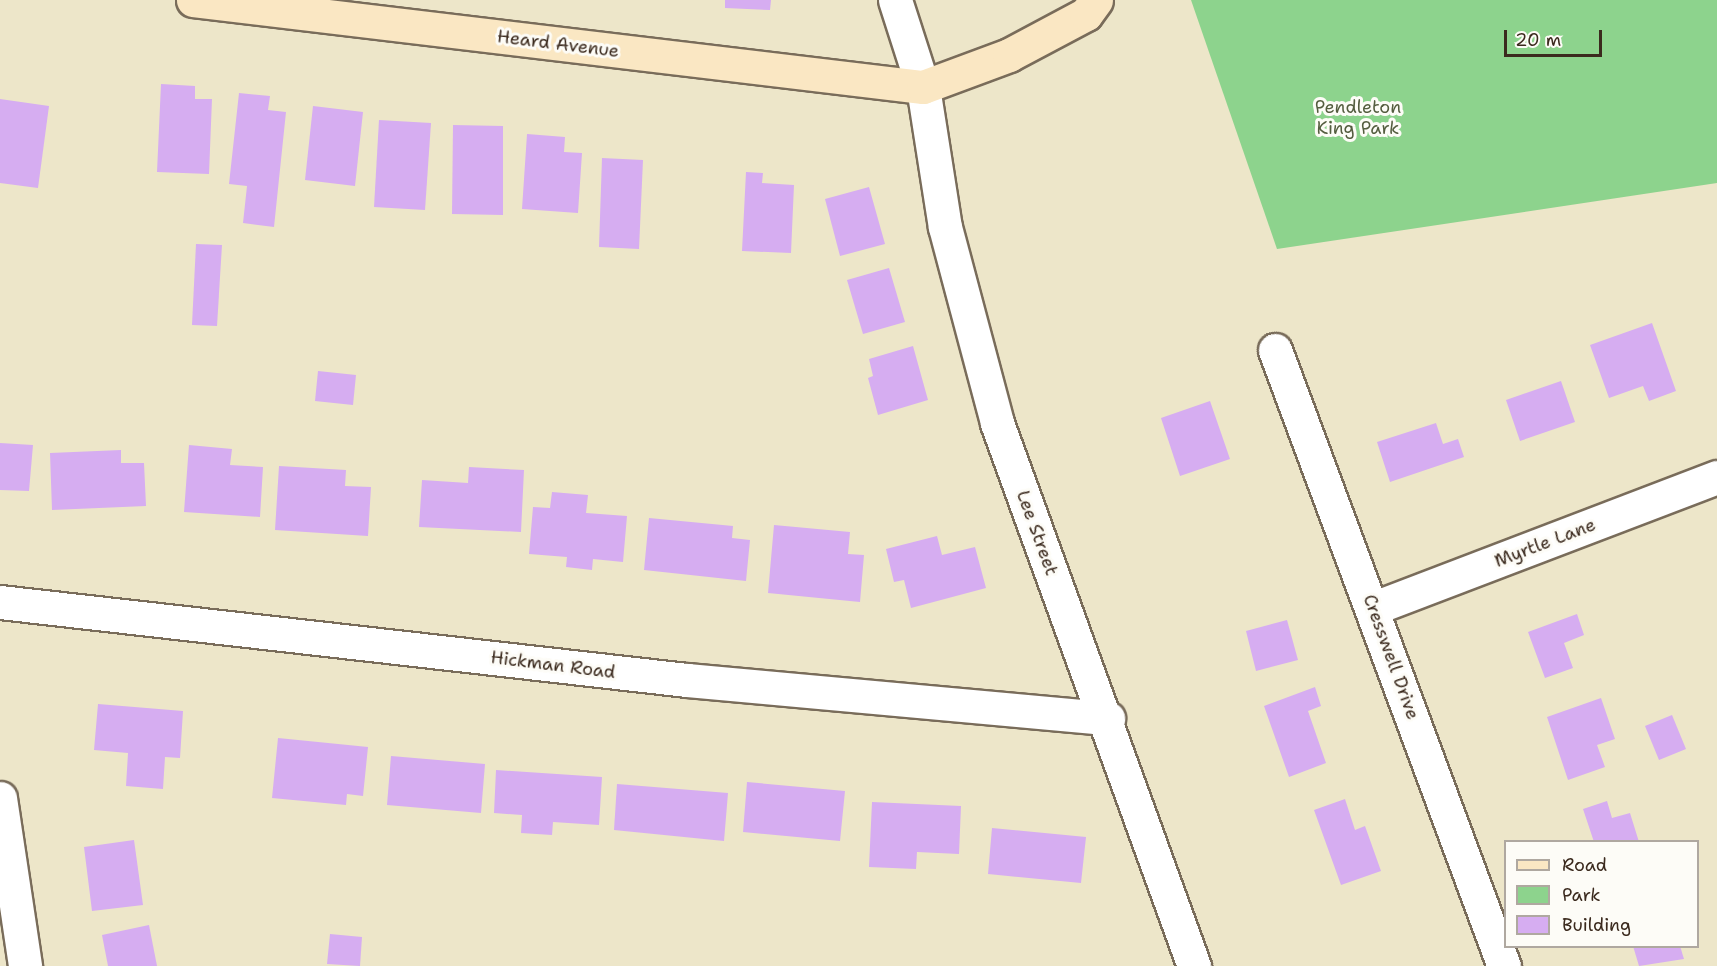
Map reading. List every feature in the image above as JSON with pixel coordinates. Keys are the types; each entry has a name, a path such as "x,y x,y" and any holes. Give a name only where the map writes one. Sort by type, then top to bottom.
{"street":[{"name":"Heard Avenue","path":"193,0 923,87 1009,55 1086,14 1096,0"},
{"path":"895,0 923,87"},
{"name":"Lee Street","path":"923,87 945,227 997,423 1108,718 1194,966"},
{"name":"Cresswell Drive","path":"1275,350 1374,608 1504,966"},
{"name":"Myrtle Lane","path":"1374,608 1717,477"},
{"name":"Hickman Road","path":"0,602 687,680 1108,718"},
{"path":"0,798 26,966"}],"green space":[{"name":"Pendleton King Park","path":"1191,0 1717,0 1717,183 1277,249"}],"building":[{"path":"725,0 771,0 770,10 725,8"},
{"path":"161,84 195,86 195,99 212,99 209,174 157,172"},
{"path":"239,93 270,96 268,110 286,112 274,227 243,223 247,186 229,184"},
{"path":"0,99 49,106 38,188 0,183"},
{"path":"313,106 363,112 355,186 305,180"},
{"path":"379,120 431,123 425,210 374,207"},
{"path":"453,125 503,126 503,215 452,214"},
{"path":"527,134 565,137 564,152 582,153 578,213 522,209"},
{"path":"602,158 643,160 639,249 599,247"},
{"path":"746,172 763,173 762,183 794,185 791,253 742,251"},
{"path":"869,187 885,244 840,256 825,199"},
{"path":"196,244 222,245 217,326 192,325"},
{"path":"889,268 905,322 863,334 847,280"},
{"path":"1652,323 1676,391 1649,401 1643,386 1609,398 1590,345"},
{"path":"913,346 928,400 878,415 868,378 873,376 869,359"},
{"path":"318,371 356,375 353,405 315,401"},
{"path":"1561,381 1575,422 1520,441 1506,400"},
{"path":"1210,401 1230,459 1180,476 1161,418"},
{"path":"1436,423 1443,444 1458,439 1464,457 1390,482 1377,442"},
{"path":"0,443 33,445 29,491 0,490"},
{"path":"189,445 232,449 230,465 263,467 260,517 184,512"},
{"path":"121,450 121,463 144,463 146,506 52,510 50,453"},
{"path":"279,466 346,470 345,486 371,487 368,536 275,530"},
{"path":"469,467 524,470 521,532 419,527 422,480 468,483"},
{"path":"552,492 588,495 586,513 627,516 623,562 593,559 592,570 566,567 567,557 529,554 533,507 550,508"},
{"path":"649,518 733,526 732,538 750,540 746,581 644,570"},
{"path":"774,525 850,532 848,554 864,555 860,602 768,593"},
{"path":"937,536 942,555 975,547 986,588 911,608 904,580 894,582 886,549"},
{"path":"1577,614 1584,635 1564,643 1573,668 1545,678 1528,632"},
{"path":"1287,620 1298,660 1256,671 1246,631"},
{"path":"1315,687 1321,706 1308,711 1326,763 1289,777 1264,706"},
{"path":"1601,698 1615,739 1597,745 1605,767 1568,780 1547,717"},
{"path":"98,704 183,711 180,758 165,757 163,789 126,786 128,753 94,750"},
{"path":"1672,715 1686,749 1659,760 1645,726"},
{"path":"278,738 368,747 363,796 347,794 346,805 272,798"},
{"path":"391,756 485,764 481,813 387,805"},
{"path":"496,770 602,777 599,825 553,822 552,835 521,833 522,815 494,813"},
{"path":"747,782 845,791 840,841 743,832"},
{"path":"617,784 728,793 724,841 614,830"},
{"path":"1345,799 1355,830 1365,826 1381,871 1341,885 1314,810"},
{"path":"1607,801 1612,818 1630,813 1638,840 1593,840 1583,809"},
{"path":"872,802 961,806 959,854 917,852 916,869 869,867"},
{"path":"992,828 1086,837 1081,883 988,874"},
{"path":"134,840 143,905 92,911 84,847"},
{"path":"149,925 157,966 108,966 102,935"},
{"path":"330,934 362,937 360,966 327,964"},
{"path":"1634,948 1681,948 1684,959 1639,966"}]}
